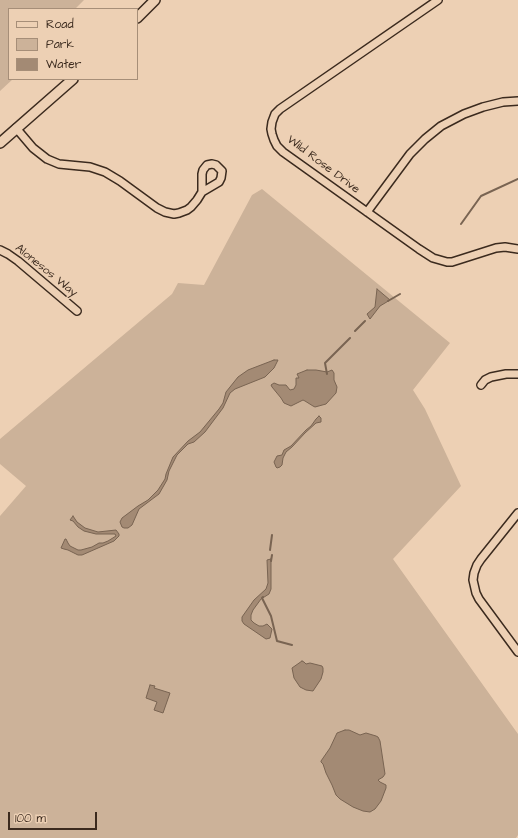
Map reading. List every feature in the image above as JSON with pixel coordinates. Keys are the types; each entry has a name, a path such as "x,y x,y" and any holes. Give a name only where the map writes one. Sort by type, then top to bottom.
{"main road":[{"path":"138,17 155,0"},
{"path":"0,143 72,80"}],"street":[{"name":"Wild Rose Drive","path":"438,0 280,109 275,114 272,122 271,129 274,140 283,152 433,258 452,262 496,248 504,247 518,249"},
{"path":"367,212 410,154 441,126 464,114 482,107 503,102 518,101"},
{"path":"16,128 33,148 47,159 59,164 90,167 105,172 165,212 174,214 187,210 197,200 202,192"},
{"name":"Alonesos Way","path":"0,250 18,261 77,311"},
{"path":"481,385 485,380 491,377 506,374 518,374"},
{"path":"518,513 481,559 477,565 473,580 479,599 518,652"}],"green space":[{"path":"0,0 84,0 76,8 8,8 8,80 12,80 0,91"},
{"path":"262,189 450,343 413,390 425,409 461,486 393,559 518,734 518,835 516,838 0,838 0,516 26,486 0,464 0,439 172,294 178,283 204,285 252,195"}],"water":[{"path":"377,289 390,300 380,306 370,319 367,314 375,307"},
{"path":"274,360 278,360 274,368 265,377 235,389 230,393 223,408 205,432 194,442 188,444 177,455 169,471 167,480 159,494 139,509 132,525 128,528 122,527 120,522 122,518 148,500 158,490 165,479 173,457 188,441 200,432 219,409 223,403 226,392 238,377 248,370"},
{"path":"307,370 327,372 332,370 337,387 336,393 326,404 315,407 303,400 291,406 284,403 271,385 274,383 286,385 290,390 294,389 296,385 296,378 299,378 297,374"},
{"path":"319,416 321,418 321,422 316,423 286,452 282,465 277,468 274,462 277,456 282,455 284,450 291,446"},
{"path":"73,516 77,522 85,528 98,532 116,530 119,536 114,541 82,555 78,555 61,548 65,539 70,546 81,550 108,541 116,536 115,534 96,534 84,531 70,520"},
{"path":"271,559 271,589 269,594 261,599 251,615 251,620 254,623 259,626 267,624 272,629 270,638 266,639 244,624 242,617 254,600 266,589 268,583 267,560"},
{"path":"302,661 306,664 310,663 322,666 323,668 321,679 313,691 300,687 294,678 292,668"},
{"path":"150,685 155,686 154,688 170,693 163,713 154,710 157,702 146,698"},
{"path":"349,730 360,735 366,733 376,736 380,741 385,774 378,780 386,785 386,788 381,801 375,809 370,812 353,807 336,795 321,762 337,733"}],"waterway":[{"path":"461,224 481,196 518,179"},
{"path":"388,301 400,294"},
{"path":"355,331 365,321"},
{"path":"327,374 325,363 350,338"},
{"path":"270,550 272,535"},
{"path":"271,561 272,555"},
{"path":"263,597 262,598 271,616 277,641 292,645"}]}
